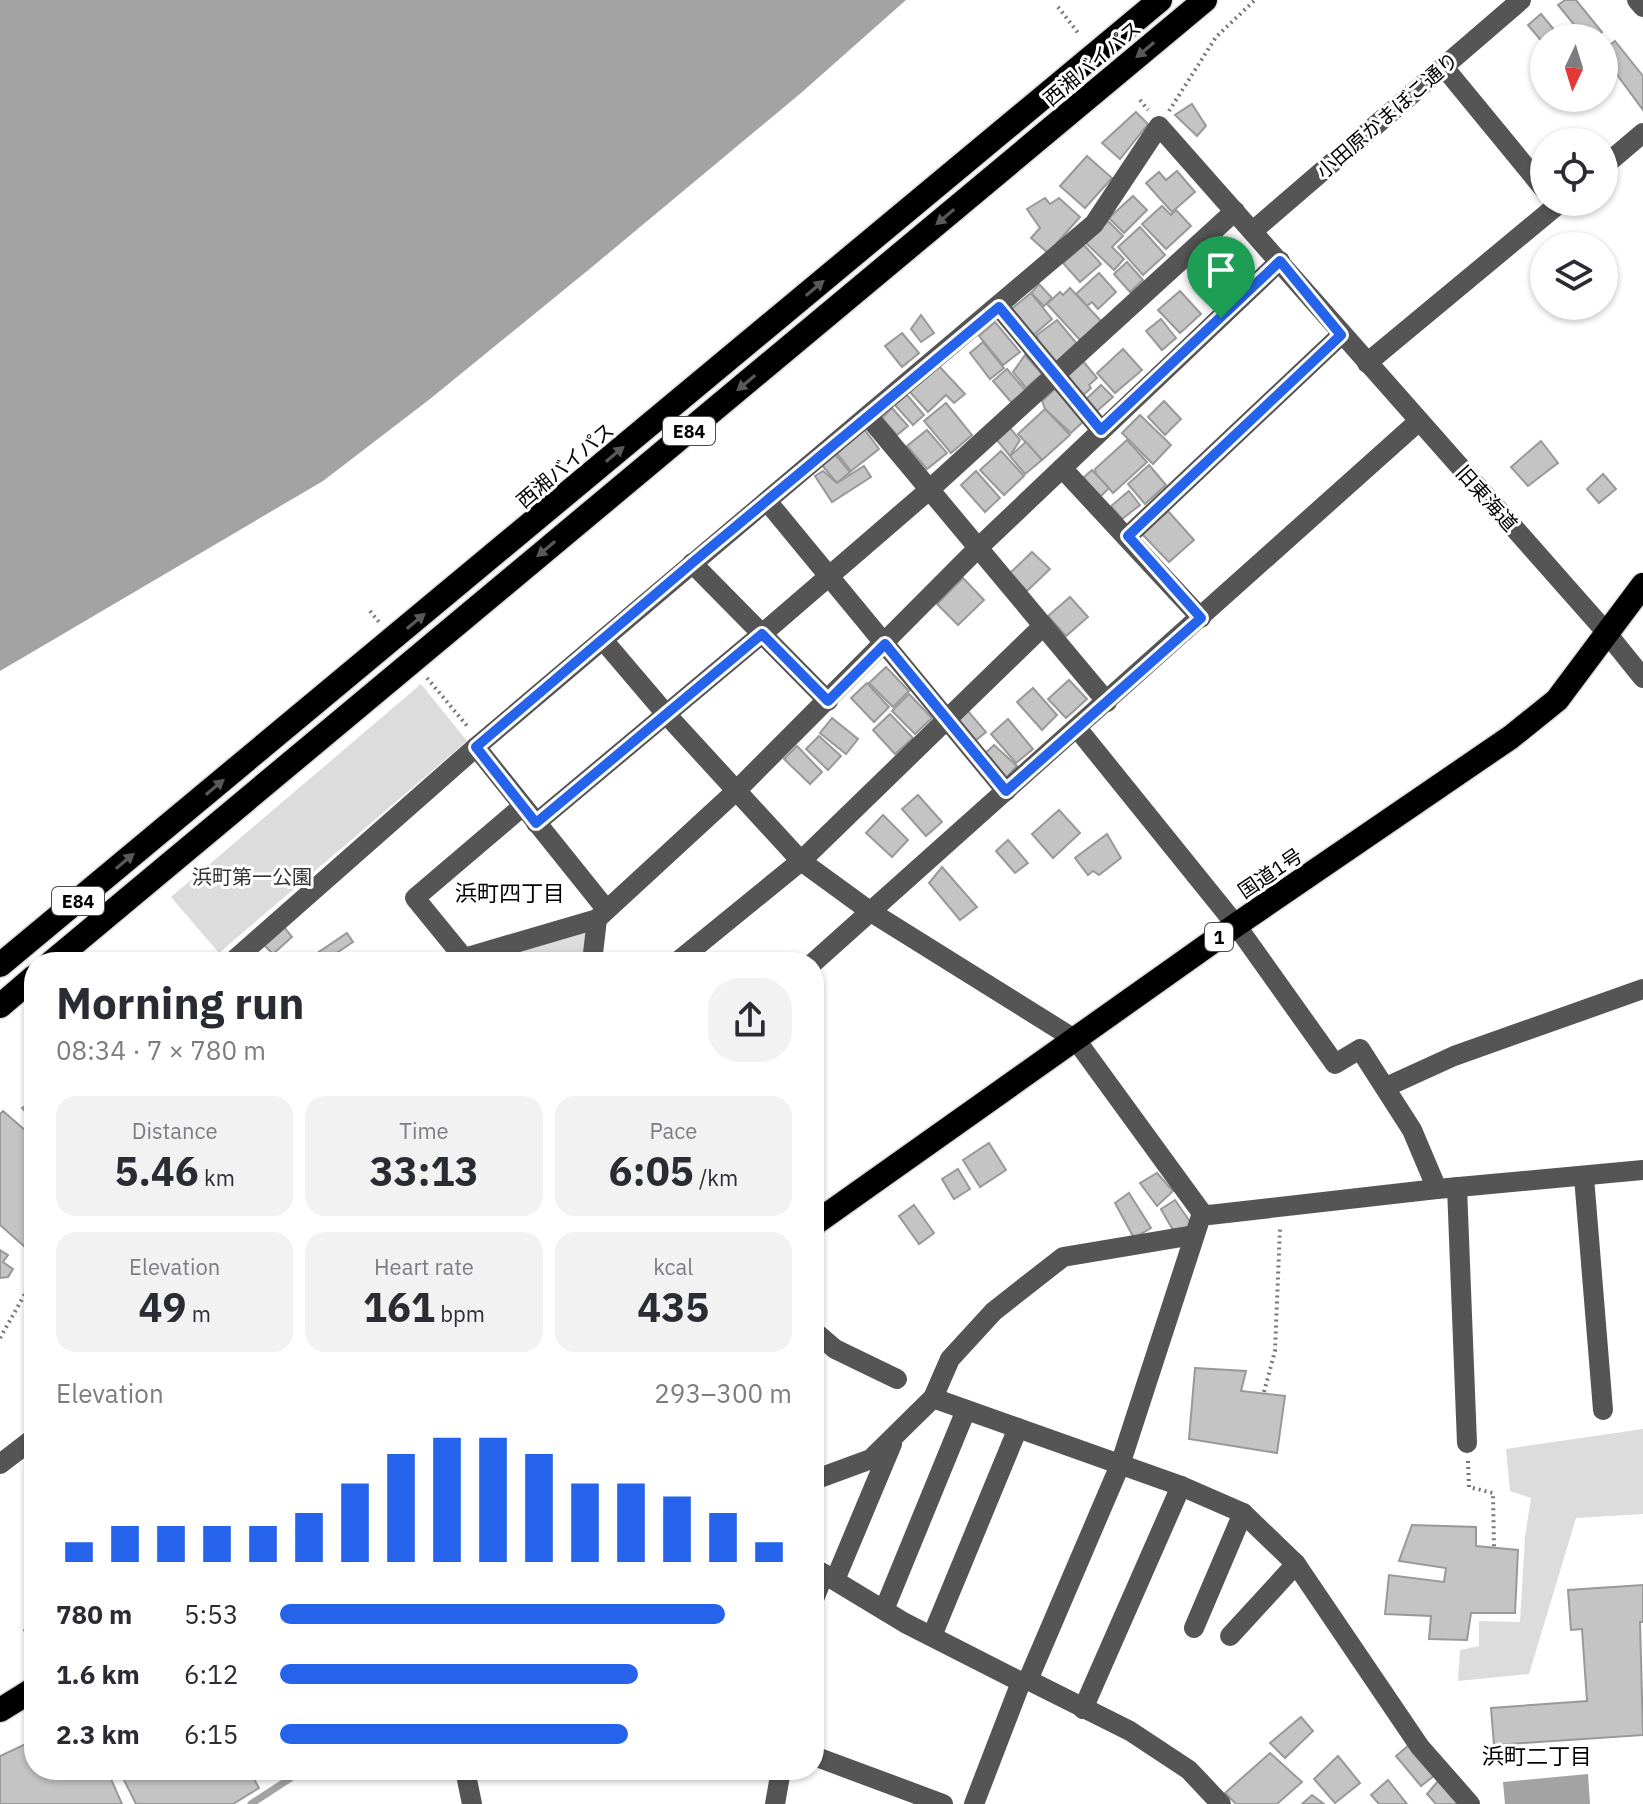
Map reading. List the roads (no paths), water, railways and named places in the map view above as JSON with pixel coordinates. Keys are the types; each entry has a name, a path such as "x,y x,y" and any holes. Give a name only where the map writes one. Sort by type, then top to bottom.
{"highway":[{"name":"西湘バイパス","path":"0,965 1160,0"},
{"name":"西湘バイパス","path":"64,952 1205,0"},
{"name":"国道1号","path":"824,1217 1236,925 1511,737 1557,700 1643,585"},
{"path":"0,1006 24,986"},
{"path":"0,1710 24,1695"}],"street":[{"name":"小田原かまぼこ通り","path":"1254,230 1521,0"},
{"path":"1637,0 1643,7"},
{"path":"1443,66 1530,171"},
{"name":"旧東海道","path":"999,307 1094,224 1159,126 1254,230 1341,335 1606,632 1643,678"},
{"path":"1618,154 1643,133"},
{"path":"536,823 929,490 1235,211"},
{"path":"1367,363 1536,216"},
{"path":"486,952 602,914 736,791 978,548 1280,261"},
{"path":"243,952 476,747 999,307 1101,430"},
{"path":"1128,536 1341,335"},
{"path":"868,416 1107,702"},
{"path":"824,953 1419,421"},
{"path":"1062,468 1201,618"},
{"path":"767,501 1006,791"},
{"path":"692,563 828,701"},
{"path":"689,952 801,861 1043,626"},
{"path":"603,640 666,714 801,861 871,912 1076,1040 1202,1213 1209,1215 1643,1170"},
{"path":"1077,728 1236,925 1335,1064 1360,1049 1447,1188 1467,1443"},
{"path":"476,747 602,914 594,952"},
{"path":"455,952 415,898 523,806"},
{"path":"1386,1087 1454,1056 1643,989"},
{"path":"1584,1177 1603,1410"},
{"path":"974,1804 1024,1681 1120,1465 1202,1213"},
{"path":"824,1476 871,1459 933,1398 950,1359 994,1311 1063,1257 1194,1235"},
{"path":"824,1340 835,1349 897,1379"},
{"path":"933,1398 1181,1486 1243,1513 1296,1564 1420,1747 1470,1804"},
{"path":"884,1610 966,1410"},
{"path":"932,1636 1018,1428"},
{"path":"897,1433 824,1574 932,1636 1130,1731 1189,1770 1221,1804"},
{"path":"0,1464 24,1446"},
{"path":"1083,1709 1181,1486"},
{"path":"1194,1628 1243,1513"},
{"path":"1230,1636 1296,1564"},
{"path":"824,1760 943,1804"},
{"path":"467,1780 472,1804"},
{"path":"775,1804 779,1780"}],"waterway":[{"path":"251,1804 288,1780"}],"district":[{"name":"浜町四丁目","path":"510,892"},
{"name":"浜町二丁目","path":"1537,1755"}],"park label":[{"name":"浜町第一公園","path":"252,876"}]}
